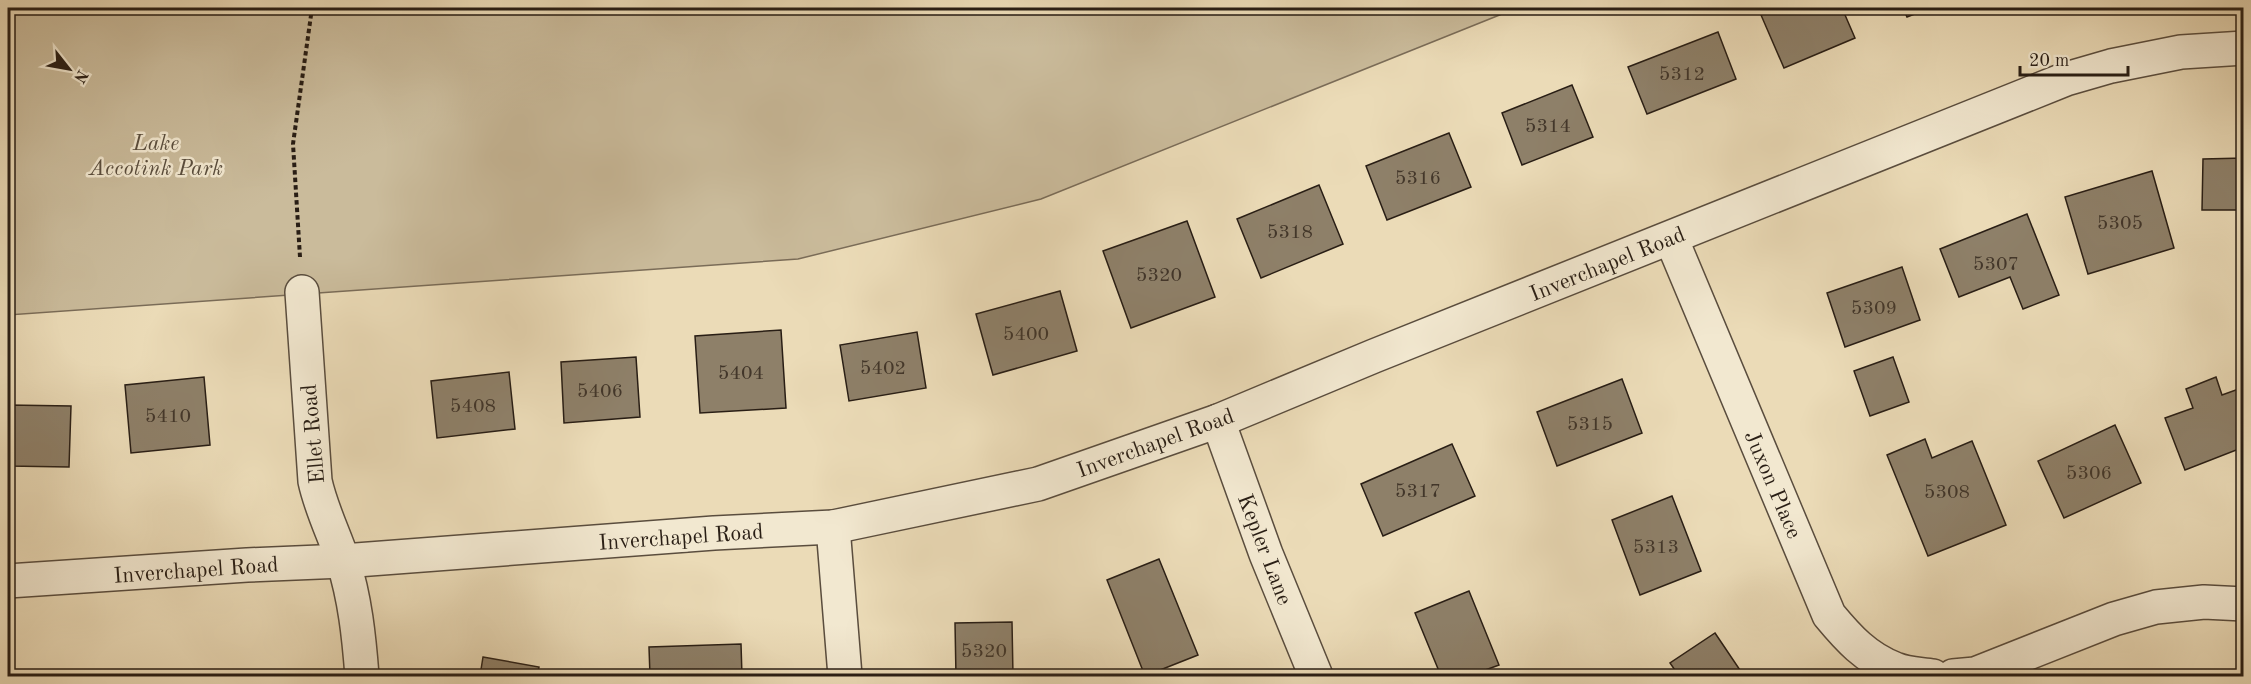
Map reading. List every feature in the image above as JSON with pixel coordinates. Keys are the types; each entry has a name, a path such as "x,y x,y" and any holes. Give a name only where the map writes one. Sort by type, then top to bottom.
{"street":[{"name":"Inverchapel Road","path":"8,581 343,561 703,534 833,527 1038,484 1218,421 2066,79 2111,66 2181,52 2244,48"},
{"name":"Juxon Place","path":"1671,238 1829,615 1853,644 1864,653 1896,670 1933,676"},
{"name":"Ellet Road","path":"302,292 315,481 319,500 343,561 358,626 362,676"},
{"name":"Kepler Lane","path":"1218,421 1266,554 1316,676"},
{"path":"833,527 845,676"},
{"path":"1953,676 1975,674 2114,619 2156,608 2204,602 2244,604"}],"path":[{"path":"8,10 117,8"},
{"path":"302,292 292,144 312,8"}],"green space":[{"name":"Lake Accotink Park","path":"8,8 1517,8 1041,199 798,259 8,315"}],"building":[{"path":"1778,8 1842,8 1855,38 1784,68 1761,15"},
{"path":"1903,8 1930,8 1907,17"},
{"path":"1718,32 1736,79 1647,114 1628,67"},
{"path":"1572,85 1593,137 1522,165 1502,113"},
{"path":"1449,133 1471,187 1387,220 1366,166"},
{"path":"2244,158 2244,210 2202,210 2203,159"},
{"path":"2152,171 2174,248 2088,274 2065,197"},
{"path":"1319,185 1343,244 1261,278 1237,219"},
{"path":"2027,214 2059,295 2023,309 2010,277 1959,297 1940,249"},
{"path":"1187,221 1215,297 1131,328 1103,251"},
{"path":"1902,267 1920,320 1845,347 1827,293"},
{"path":"1060,291 1077,351 993,375 976,314"},
{"path":"781,330 786,408 700,413 695,336"},
{"path":"917,332 926,388 849,401 840,345"},
{"path":"636,357 640,417 564,423 561,362"},
{"path":"1893,357 1909,402 1870,416 1854,371"},
{"path":"509,372 515,429 437,438 431,381"},
{"path":"204,377 210,445 131,453 125,385"},
{"path":"2216,377 2222,395 2244,387 2244,447 2185,470 2165,418 2193,408 2186,389"},
{"path":"1622,379 1642,433 1557,466 1537,412"},
{"path":"8,405 71,406 69,467 8,466"},
{"path":"2115,425 2141,483 2064,518 2038,461"},
{"path":"1925,439 1932,458 1972,441 2006,525 1928,556 1887,455"},
{"path":"1452,444 1475,496 1383,536 1361,484"},
{"path":"1672,496 1701,571 1640,595 1612,520"},
{"path":"1159,559 1198,655 1145,676 1107,580"},
{"path":"1469,591 1499,665 1469,676 1441,676 1415,613"},
{"path":"1012,622 1013,676 956,676 955,623"},
{"path":"1715,633 1744,676 1679,676 1670,663"},
{"path":"741,644 742,676 650,676 649,647"},
{"path":"483,657 539,667 537,676 480,676"}]}
